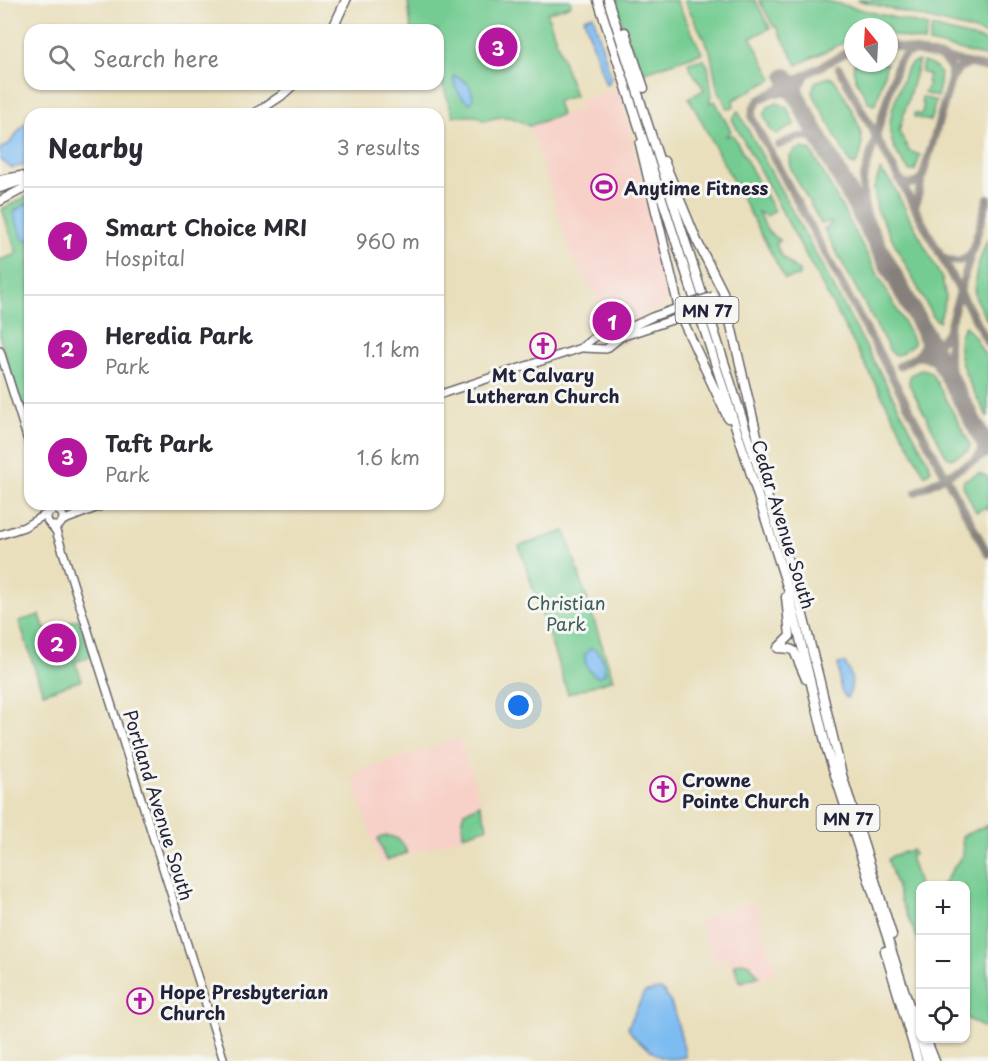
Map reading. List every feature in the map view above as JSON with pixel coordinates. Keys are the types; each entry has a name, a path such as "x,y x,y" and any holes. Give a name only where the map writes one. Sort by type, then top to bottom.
{"highway":[{"path":"333,24 344,0"},
{"name":"Cedar Avenue South","path":"598,0 629,81 781,540 805,622 852,812 916,1017"},
{"path":"610,0 644,88"},
{"name":"Cedar Avenue South","path":"610,0 629,81 782,570 835,777 877,910 916,1017"},
{"path":"629,81 697,241 723,292 781,540"},
{"path":"629,81 685,316 752,477"},
{"path":"263,108 288,90"},
{"path":"271,108 293,90"},
{"path":"0,180 24,177"},
{"path":"0,188 24,178"},
{"path":"0,194 24,186"},
{"path":"0,201 24,187"},
{"path":"782,570 790,632 788,640 778,648 792,650 798,656 820,725"},
{"path":"877,910 878,924 888,963 918,1061"},
{"path":"922,1043 926,1061"},
{"path":"927,1043 934,1061"}],"main road":[{"path":"581,348 600,333 616,334 653,316 723,292"},
{"path":"444,393 581,348 604,349 621,337 726,302"},
{"path":"608,334 611,344"},
{"path":"596,338 597,347"},
{"path":"0,351 24,428"},
{"path":"0,537 24,527 53,510"},
{"path":"58,510 63,517 61,522"},
{"path":"62,510 69,513 77,510"},
{"path":"0,537 42,524 56,525 91,510"},
{"path":"49,513 47,520 50,524"},
{"name":"Portland Avenue South","path":"61,522 60,530 65,558"},
{"name":"Portland Avenue South","path":"50,524 56,531 65,558 224,1061"}],"shaded area":[{"path":"619,88 670,301 615,330 610,330 603,321 595,293 573,259 529,126 580,109 578,102"},
{"path":"460,738 489,828 380,864 351,773"},
{"path":"754,902 777,973 738,986 728,957 713,962 699,920"}],"green space":[{"path":"408,0 570,0 571,5 547,13 575,96 557,101 561,115 529,126 508,117 497,117 484,121 477,116 453,116 444,88 444,24 410,24"},
{"path":"613,0 676,0 702,53 642,73"},
{"path":"684,0 755,0 770,28 751,38 773,79 733,100 734,106 729,109 717,87 710,50"},
{"path":"759,0 823,0 896,18 844,18 844,42 797,65 776,26 774,27"},
{"path":"857,0 988,0 988,35 972,30"},
{"path":"898,19 928,26 924,42 898,36"},
{"path":"932,27 983,40 988,43 988,57 929,43"},
{"path":"703,59 708,66 712,96 710,103 715,101 731,131 726,136 733,135 774,211 767,216 758,212 769,233 780,240 776,244 780,254 799,271 799,276 785,279 689,98 704,90 688,63"},
{"path":"919,61 899,131 909,151 920,155 915,171 910,171 893,145 890,122 906,70 912,63"},
{"path":"923,62 935,67 940,75 937,97 924,93 929,84 927,82 929,75 921,72"},
{"path":"885,72 874,105 869,103 854,73"},
{"path":"829,77 835,80 861,133 860,155 855,165 850,163 812,92 815,82"},
{"path":"922,97 936,101 930,121 914,117 914,113 921,115 924,104 921,103"},
{"path":"777,103 787,107 794,123 793,126 777,134 771,131 764,115 768,107"},
{"path":"738,111 928,461 931,470 925,475 732,119"},
{"path":"802,148 810,150 813,154 911,336 914,344 900,354 895,355 890,351 824,229 832,224 831,222 821,224 791,169 790,157 794,151"},
{"path":"880,170 891,182 942,279 946,298 939,322 933,317 877,210 874,189"},
{"path":"24,198 24,414 0,339 0,260 17,254 2,209"},
{"path":"988,239 988,322 977,302 974,289 978,267"},
{"path":"965,326 974,336 988,361 988,418 970,385 961,360 960,336"},
{"path":"923,369 931,372 970,445 968,451 951,459 947,457 909,384 910,375"},
{"path":"979,473 988,477 988,511 986,507 976,512 963,486 964,480"},
{"name":"Christian Park","path":"565,531 613,679 568,694 519,546"},
{"path":"40,615 45,630 79,619 92,656 75,662 82,680 43,693 19,621"},
{"path":"480,804 486,828 463,835 464,812"},
{"path":"988,825 988,1030 970,1020 970,881 945,881 963,854 962,836"},
{"path":"385,836 399,840 407,853 385,859 378,838"},
{"path":"912,850 914,855 910,856 918,881 915,887 916,935 902,904 888,860 892,856"},
{"path":"742,962 750,964 759,976 739,981 734,964"}],"water":[{"path":"593,15 611,77 606,85 584,18"},
{"path":"454,76 466,82 472,91 471,103 458,92"},
{"path":"24,124 24,165 12,168 0,160 0,148 8,145"},
{"path":"24,205 24,240 14,216 15,210"},
{"path":"591,648 600,655 603,661 605,673 600,677 590,671 585,662 585,654"},
{"path":"844,663 852,680 847,698 840,687 839,678 838,664"},
{"path":"659,989 664,992 672,1007 685,1057 669,1059 657,1055 634,1037 628,1027 644,993"}],"taxiway":[{"path":"898,47 988,68"},
{"path":"884,256 866,210 863,180 898,62 907,53 917,51"},
{"path":"844,54 759,100 753,109 752,118 988,554"},
{"path":"942,58 951,68 951,80 959,68 970,64"},
{"path":"839,68 988,343"},
{"path":"773,93 786,93 801,103 799,88 806,75"},
{"path":"923,175 951,80"},
{"path":"779,145 795,138 808,137 814,139 830,158"},
{"path":"899,179 912,184 923,175 915,207"},
{"path":"899,366 937,345 948,331 988,198"},
{"path":"942,257 950,261 957,261 971,253"},
{"path":"918,319 926,341 919,354"},
{"path":"949,331 949,362 961,399"},
{"path":"917,357 935,361 948,374"},
{"path":"974,424 982,445 977,458"},
{"path":"916,492 988,453"}],"runway":[{"path":"786,77 988,449"}],"place":[{"name":"Taft Park","path":"498,47"},
{"name":"Anytime Fitness","path":"604,187"},
{"name":"Smart Choice MRI","path":"612,321"},
{"name":"Mt Calvary Lutheran Church","path":"543,346"},
{"name":"Heredia Park","path":"57,643"},
{"name":"Crowne Pointe Church","path":"663,789"},
{"name":"Hope Presbyterian Church","path":"140,1001"}]}
